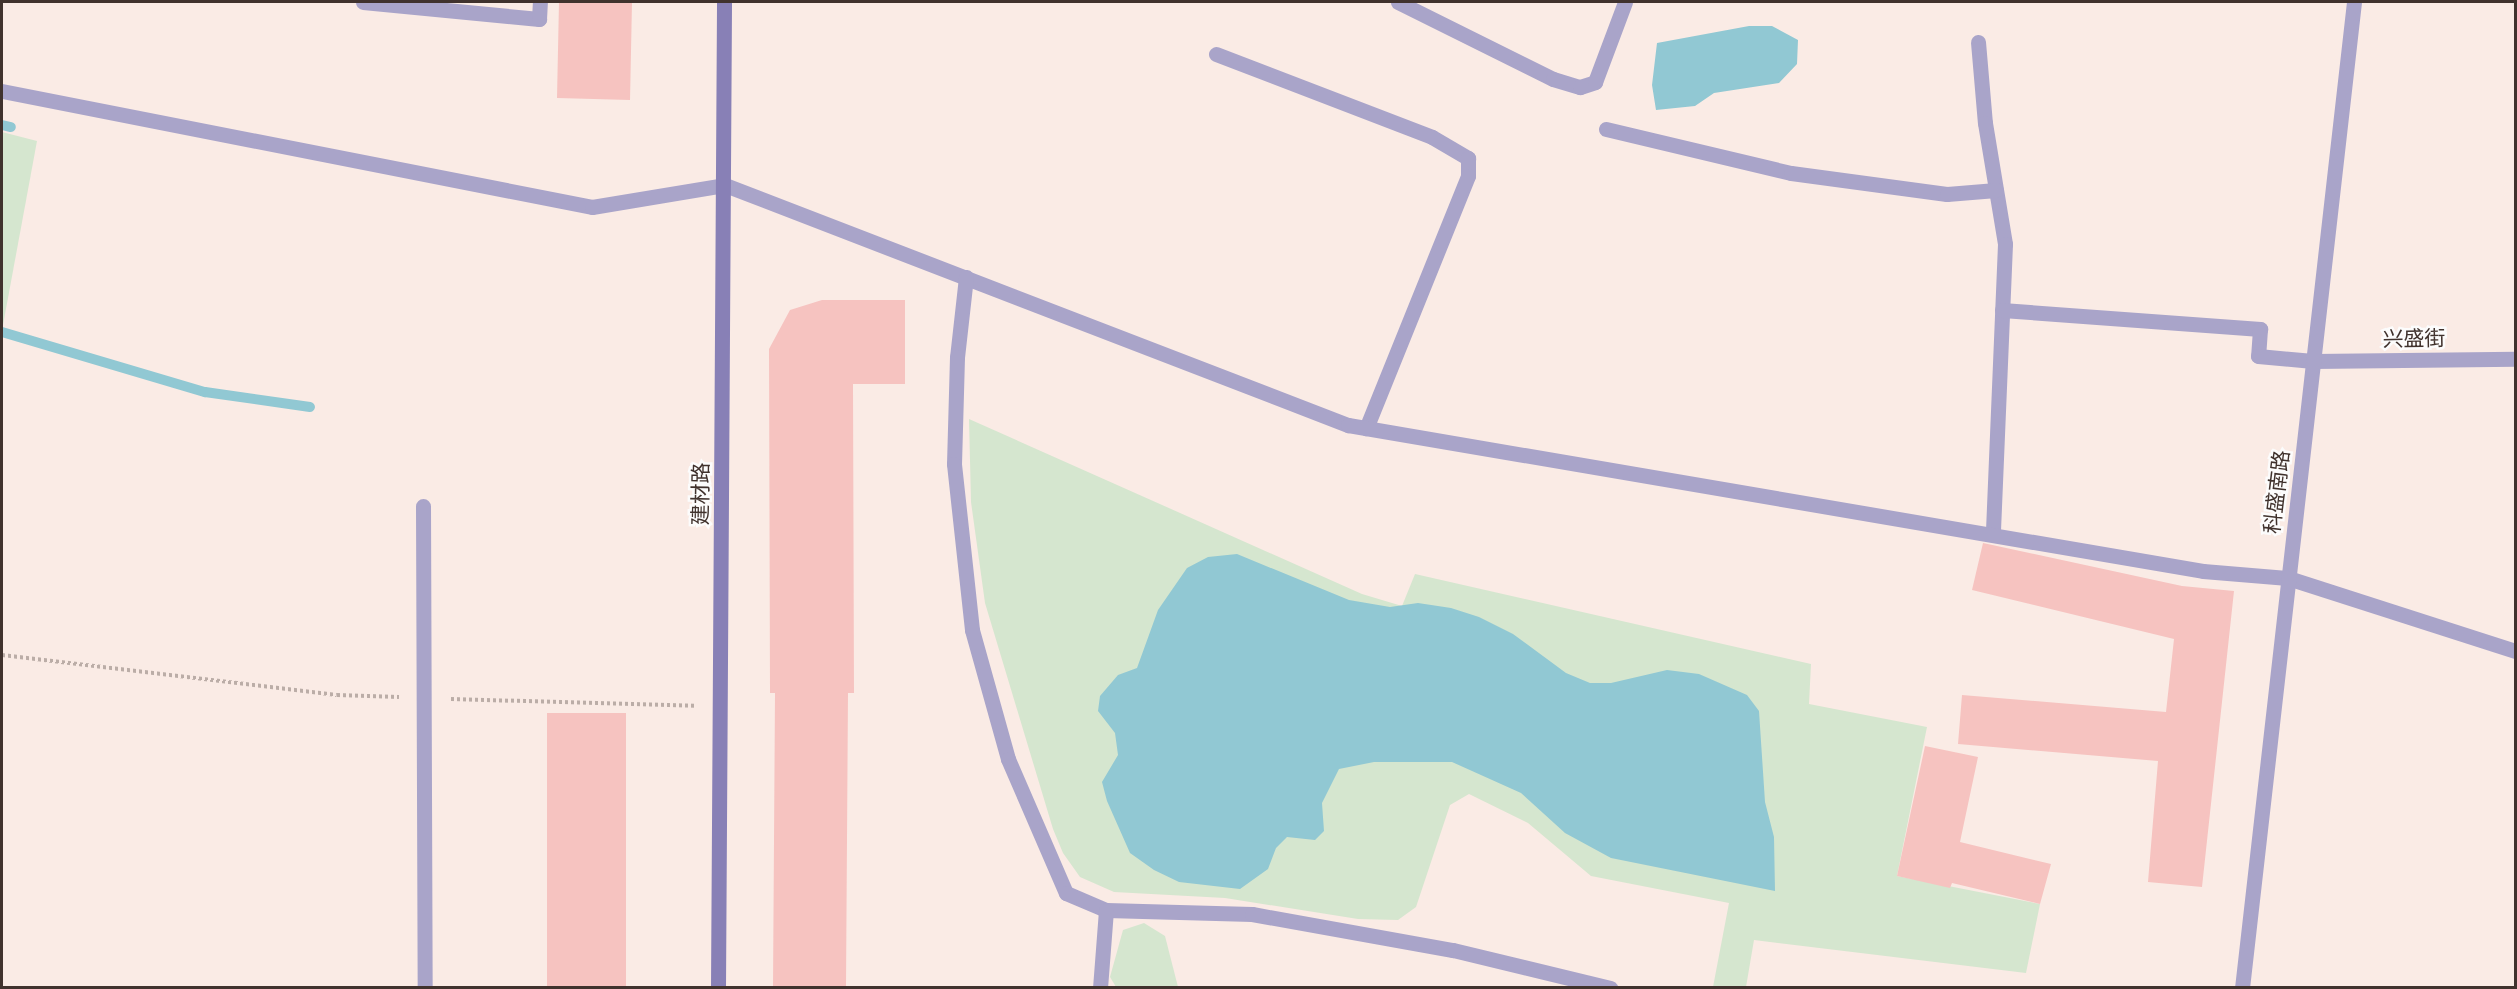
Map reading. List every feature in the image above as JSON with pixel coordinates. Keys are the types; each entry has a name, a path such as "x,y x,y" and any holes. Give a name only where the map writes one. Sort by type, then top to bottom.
{"street":[{"path":"363,2 539,19 540,2"},
{"name":"建材路","path":"718,987 725,185 724,2"},
{"path":"1398,2 1553,79 1580,87 1595,82 1626,2"},
{"name":"科盛南路","path":"2242,987 2354,2"},
{"path":"1978,42 2005,244 1993,532"},
{"path":"1216,54 1432,137 1468,158 1468,176 1366,428"},
{"path":"2,91 592,207 725,185 1366,428 1993,532 2203,571 2288,578 2516,651"},
{"path":"1606,129 1791,173 1947,194 1996,190"},
{"path":"966,277 957,357 954,464 972,630 1008,759 1048,859 1066,893 1106,910 1252,914 1453,950 1610,987"},
{"name":"兴盛街","path":"2002,310 2260,329 2258,356 2313,361 2516,359"},
{"path":"423,506 424,987"},
{"path":"1100,987 1106,910"}],"path":[{"path":"2,655 337,695 720,707"}],"green space":[{"path":"2,132 37,141 3,325 2,324"},
{"path":"969,419 1362,594 1402,606 1415,574 1811,664 1809,704 1927,727 1897,876 2040,904 2026,973 1754,940 1746,987 1713,987 1729,903 1591,876 1528,823 1469,794 1450,805 1416,907 1398,920 1358,919 1225,898 1114,892 1080,877 1063,853 1053,829 985,603 971,502"},
{"path":"1144,923 1165,936 1178,987 1116,987 1110,977 1123,930"}],"water":[{"path":"1749,26 1772,26 1798,40 1797,64 1779,83 1714,93 1695,106 1656,110 1652,85 1657,43"},
{"path":"1237,554 1349,600 1390,607 1418,603 1451,608 1479,617 1513,634 1566,673 1590,683 1611,683 1667,670 1699,674 1747,695 1759,711 1765,802 1774,837 1775,891 1611,858 1565,833 1521,793 1452,762 1374,762 1339,769 1322,803 1324,831 1315,840 1287,837 1276,848 1268,869 1240,889 1179,882 1154,870 1130,853 1107,801 1102,782 1118,755 1115,733 1098,711 1100,696 1118,675 1137,668 1158,610 1187,568 1208,557"}],"building":[{"path":"559,2 632,2 630,100 557,98"},
{"path":"822,300 905,300 905,384 853,384 854,693 848,693 846,987 773,987 775,693 770,693 769,349 790,310"},
{"path":"1983,543 2182,586 2234,591 2202,887 2148,882 2158,761 1958,744 1962,695 2166,712 2174,639 1972,590"},
{"path":"547,713 626,713 626,987 547,987"},
{"path":"1925,746 1978,757 1960,842 2051,864 2040,904 1952,883 1950,888 1897,876"}],"waterway":[{"path":"2,125 11,127"},
{"path":"2,332 205,392 310,407"}]}
